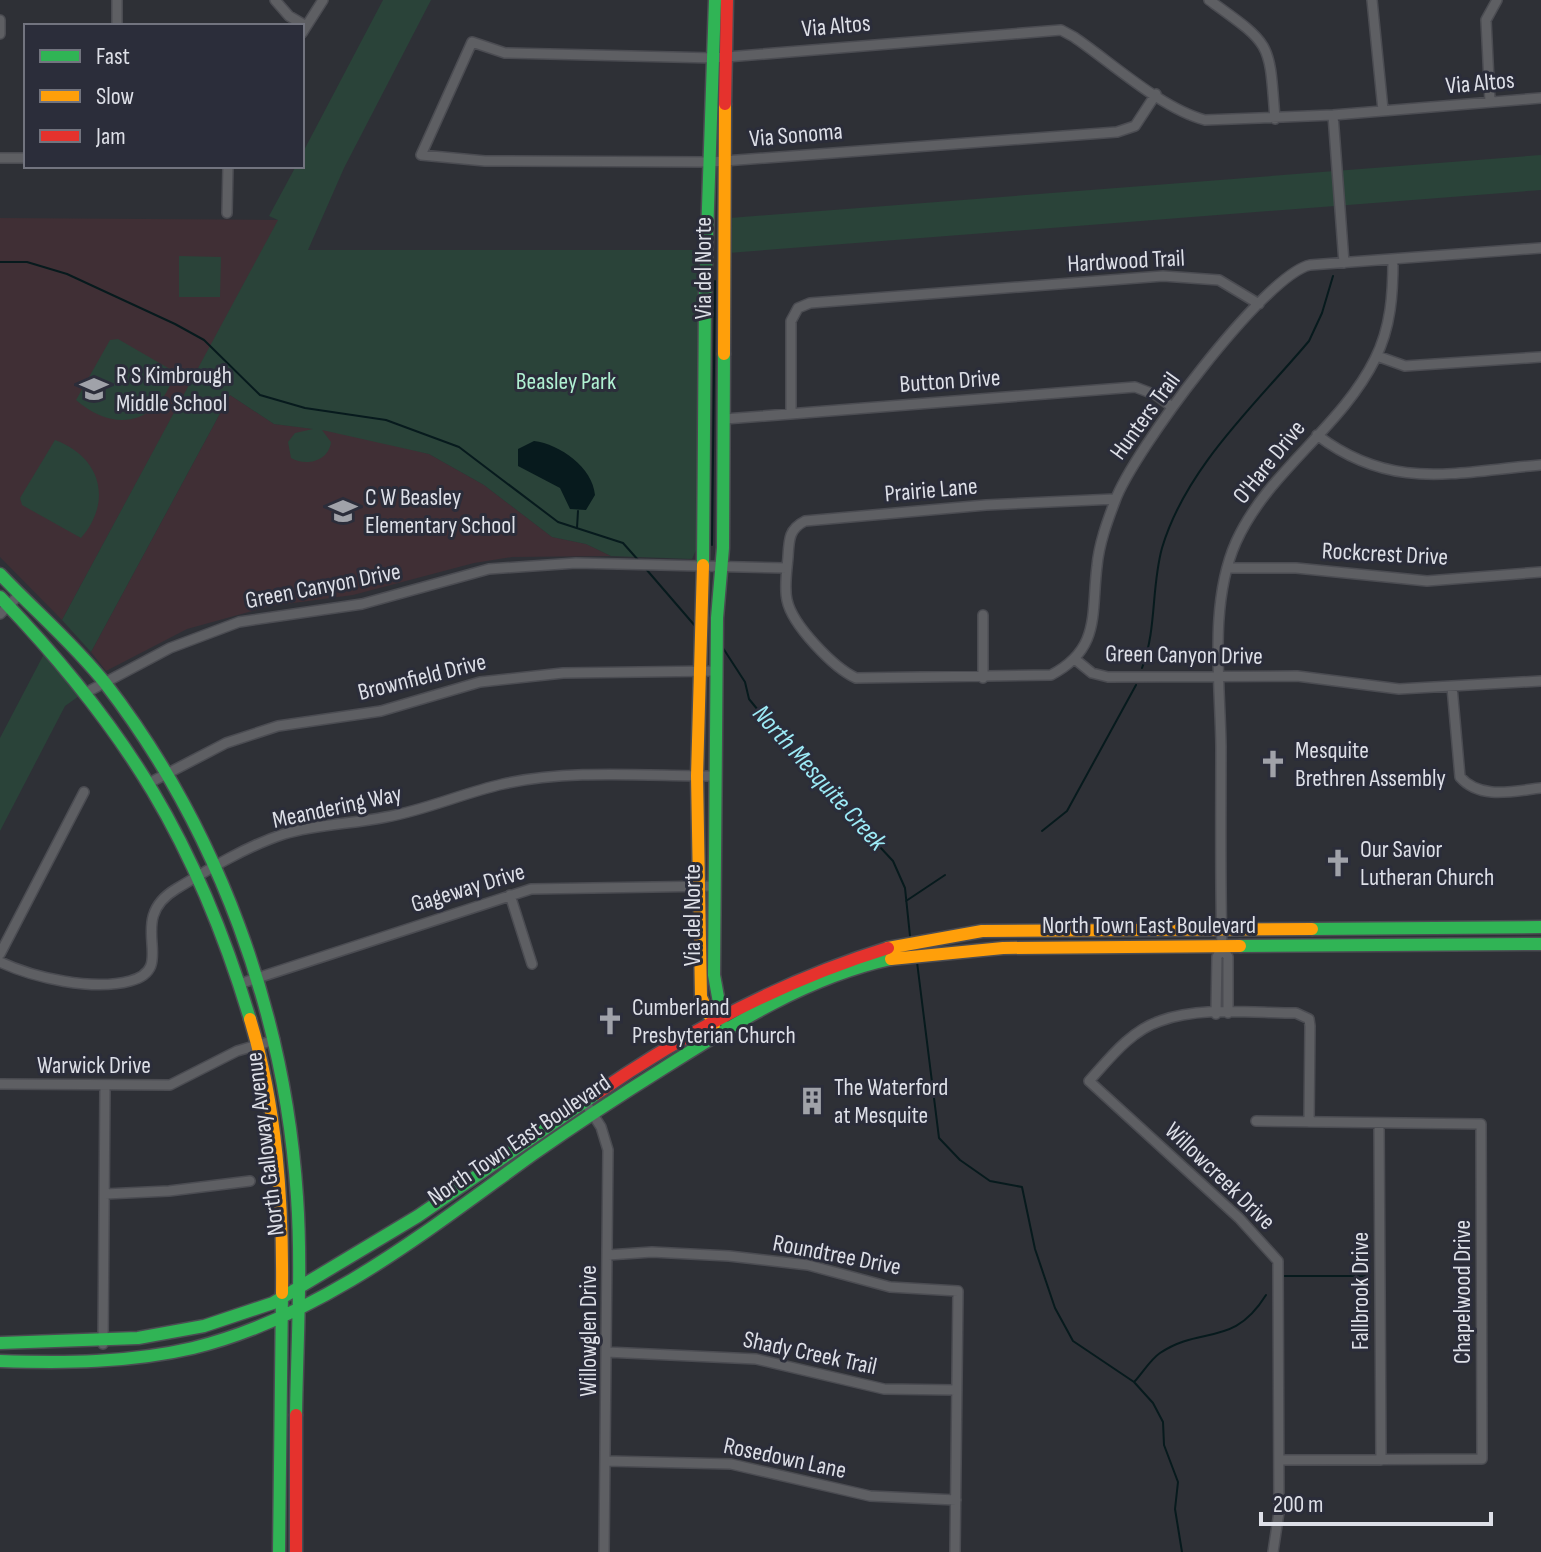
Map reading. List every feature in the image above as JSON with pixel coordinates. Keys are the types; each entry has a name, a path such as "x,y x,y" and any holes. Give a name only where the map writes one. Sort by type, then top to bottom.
{"main road":[{"name":"Via del Norte","path":"715,0 721,57 725,161 725,419 716,657 716,1017"},
{"name":"Via del Norte","path":"722,1031 701,997 697,776 703,651 704,381 711,162 727,0"},
{"name":"North Galloway Avenue","path":"0,574 104,682 166,774 216,869 258,977 275,1040 293,1157 298,1288 296,1552"},
{"name":"North Galloway Avenue","path":"3,605 89,691 151,782 202,877 242,983 258,1045 279,1159 282,1299 279,1552"},
{"name":"North Town East Boulevard","path":"0,1361 104,1362 172,1352 224,1339 297,1309 468,1201 722,1031 838,975 941,935 982,931 1541,927"},
{"path":"1369,928 1370,946"},
{"name":"North Town East Boulevard","path":"0,1343 103,1344 168,1336 282,1299 390,1234 716,1017 831,963 887,954 941,952 1541,944"},
{"path":"831,963 838,975"},
{"path":"279,1159 293,1157"},
{"path":"459,1189 468,1201"},
{"path":"390,1234 399,1246"},
{"path":"168,1336 172,1352"},
{"path":"28,1343 28,1362"},
{"path":"280,1449 295,1449"}],"street":[{"path":"117,0 117,24"},
{"path":"275,0 298,24"},
{"path":"304,30 323,0"},
{"path":"1209,0 1258,35 1271,56 1275,119"},
{"path":"1372,0 1383,110"},
{"path":"1490,102 1486,20 1497,0"},
{"path":"0,20 0,34"},
{"name":"Via Altos","path":"421,155 472,42 505,53 721,57 1061,30 1186,115 1205,120 1275,119 1541,98"},
{"name":"Via Sonoma","path":"421,155 485,161 711,162 1117,132 1135,126 1156,94"},
{"path":"1333,115 1344,263"},
{"path":"0,158 24,158"},
{"path":"227,213 228,168"},
{"path":"1259,304 1299,267 1541,248"},
{"name":"O'Hare Drive","path":"1222,947 1220,624 1227,568 1235,544 1262,497 1360,383 1377,356 1392,305 1393,259"},
{"name":"Hardwood Trail","path":"791,413 791,321 798,308 810,303 1163,276 1219,280 1259,304"},
{"name":"Hunters Trail","path":"1076,660 1091,634 1097,562 1115,499 1141,448 1259,304"},
{"path":"1377,356 1405,366 1541,357"},
{"name":"Button Drive","path":"725,419 1135,387 1156,395 1172,407"},
{"path":"1317,435 1354,460 1385,472 1414,474 1541,465"},
{"name":"Prairie Lane","path":"787,568 790,533 805,521 999,504 1115,499"},
{"name":"Green Canyon Drive","path":"89,691 170,648 239,622 362,604 489,569 550,564 703,566"},
{"path":"703,566 787,568"},
{"name":"Green Canyon Drive","path":"787,568 786,598 790,608 842,672 866,679 1051,675 1076,660 1092,673 1108,677 1297,676 1399,689 1541,681"},
{"name":"Rockcrest Drive","path":"1227,568 1296,568 1427,581 1541,572"},
{"path":"3,605 20,594"},
{"path":"983,615 983,678"},
{"name":"Brownfield Drive","path":"151,782 226,743 278,726 381,711 480,682 563,673 716,671"},
{"path":"1452,687 1460,777 1467,785 1482,792 1541,788"},
{"name":"Meandering Way","path":"0,962 21,972 53,980 112,984 135,980 147,973 153,961 153,911 176,889 283,835 397,815 501,784 560,777 715,776"},
{"path":"0,954 84,792"},
{"name":"Gageway Drive","path":"242,983 510,895 551,886 715,886"},
{"path":"510,895 532,964"},
{"path":"1222,947 1228,957 1228,1013"},
{"path":"1222,947 1217,957 1216,1014 1296,1013 1309,1019 1309,1122"},
{"name":"Willowcreek Drive","path":"1216,1014 1158,1021 1122,1046 1089,1081 1239,1218 1278,1261 1279,1512 1273,1552"},
{"name":"Warwick Drive","path":"0,1084 170,1085 237,1051 275,1040"},
{"path":"103,1344 105,1087"},
{"name":"Willowglen Drive","path":"585,1102 594,1114 608,1150 604,1552"},
{"path":"1256,1121 1379,1123"},
{"name":"Chapelwood Drive","path":"1379,1123 1481,1124 1482,1459 1381,1460"},
{"name":"Fallbrook Drive","path":"1379,1123 1381,1460"},
{"path":"105,1194 169,1191 250,1181"},
{"name":"Roundtree Drive","path":"608,1255 652,1252 729,1256 808,1265 890,1287 958,1291 957,1390"},
{"name":"Shady Creek Trail","path":"606,1352 756,1359 884,1389 957,1390"},
{"path":"955,1552 957,1390"},
{"path":"1279,1460 1381,1460"},
{"name":"Rosedown Lane","path":"606,1461 731,1464 870,1496 956,1500"}],"shaded area":[{"name":"R S Kimbrough Middle School","path":"0,218 279,220 62,620 0,557"},
{"name":"C W Beasley Elementary School","path":"230,395 274,424 341,432 429,454 484,485 552,537 586,544 611,556 512,557 474,563 353,595 271,606 187,629 106,671 91,652"},
{"path":"534,441 564,452 582,467 595,495 586,510 570,509 560,488 518,466 518,449"}],"green space":[{"name":"Beasley Park","path":"383,0 431,0 344,168 308,250 703,250 698,328 696,550 692,559 611,556 586,544 552,537 484,485 429,454 322,430 331,442 326,454 310,462 297,461 291,458 288,442 295,433 313,429 274,424 230,395 91,652 62,620 278,220 269,216 295,168 304,168 304,150"},
{"path":"1541,155 1541,190 728,253 730,218"},
{"path":"179,256 221,257 220,297 179,297"},
{"path":"118,339 175,372 159,403 135,418 121,420 106,418 76,400 110,340"},
{"path":"55,440 83,457 97,482 97,509 81,538 22,505 20,498"},
{"path":"45,652 79,696 65,706 0,831 0,738"}],"waterway":[{"name":"North Mesquite Creek","path":"0,262 27,262 67,274 175,324 204,340 260,395 305,408 386,420 459,447 558,522 623,543 639,561"},
{"path":"1142,668 1150,638 1162,548 1173,518 1205,464 1309,341 1322,313 1333,276"},
{"path":"712,545 715,281"},
{"path":"577,528 578,511"},
{"name":"North Mesquite Creek","path":"646,569 696,627"},
{"name":"North Mesquite Creek","path":"721,645 745,682 749,699 797,758 893,861 905,888 910,936"},
{"path":"1042,831 1067,811 1136,685"},
{"path":"906,901 945,875"},
{"name":"North Mesquite Creek","path":"917,962 939,1138 960,1160 990,1181 1022,1187 1035,1249 1055,1308 1073,1341 1134,1382 1153,1403 1163,1422 1164,1445 1178,1482 1175,1509 1182,1552"},
{"path":"1283,1276 1365,1276"},
{"path":"1135,1381 1160,1353 1175,1345 1229,1329 1254,1312 1266,1295"}],"traffic: fast":[{"path":"703,565 705,296 715,0"},
{"path":"722,1019 714,975 717,618 723,548 724,354"},
{"path":"0,574 93,669 145,739 181,799 212,861 239,926 261,992 278,1060 290,1128 299,1251 296,1415"},
{"path":"0,597 85,694 153,792 206,897 250,1019"},
{"path":"1312,929 1541,927"},
{"path":"1240,946 1541,944"},
{"path":"0,1361 96,1361 145,1357 193,1348 240,1334 285,1315 329,1293 413,1241 564,1133 718,1035 773,1003 830,977 891,959"},
{"path":"0,1343 138,1338 204,1326 273,1303 418,1216 596,1094"},
{"path":"279,1552 282,1293"}],"traffic: slow":[{"path":"724,354 725,104"},
{"path":"703,565 697,776 701,997 714,1025"},
{"path":"888,948 982,931 1312,929"},
{"path":"891,959 1003,948 1240,946"},
{"path":"250,1019 267,1086 276,1155 282,1293"}],"traffic: jam":[{"path":"725,104 727,0"},
{"path":"596,1094 665,1049 736,1010 810,976 888,948"},
{"path":"296,1415 296,1552"}],"place":[{"name":"R S Kimbrough Middle School","path":"94,389"},
{"name":"C W Beasley Elementary School","path":"343,511"},
{"name":"Mesquite Brethren Assembly","path":"1273,764"},
{"name":"Our Savior Lutheran Church","path":"1338,863"},
{"name":"Cumberland Presbyterian Church","path":"610,1021"},
{"name":"The Waterford at Mesquite","path":"812,1101"}]}
